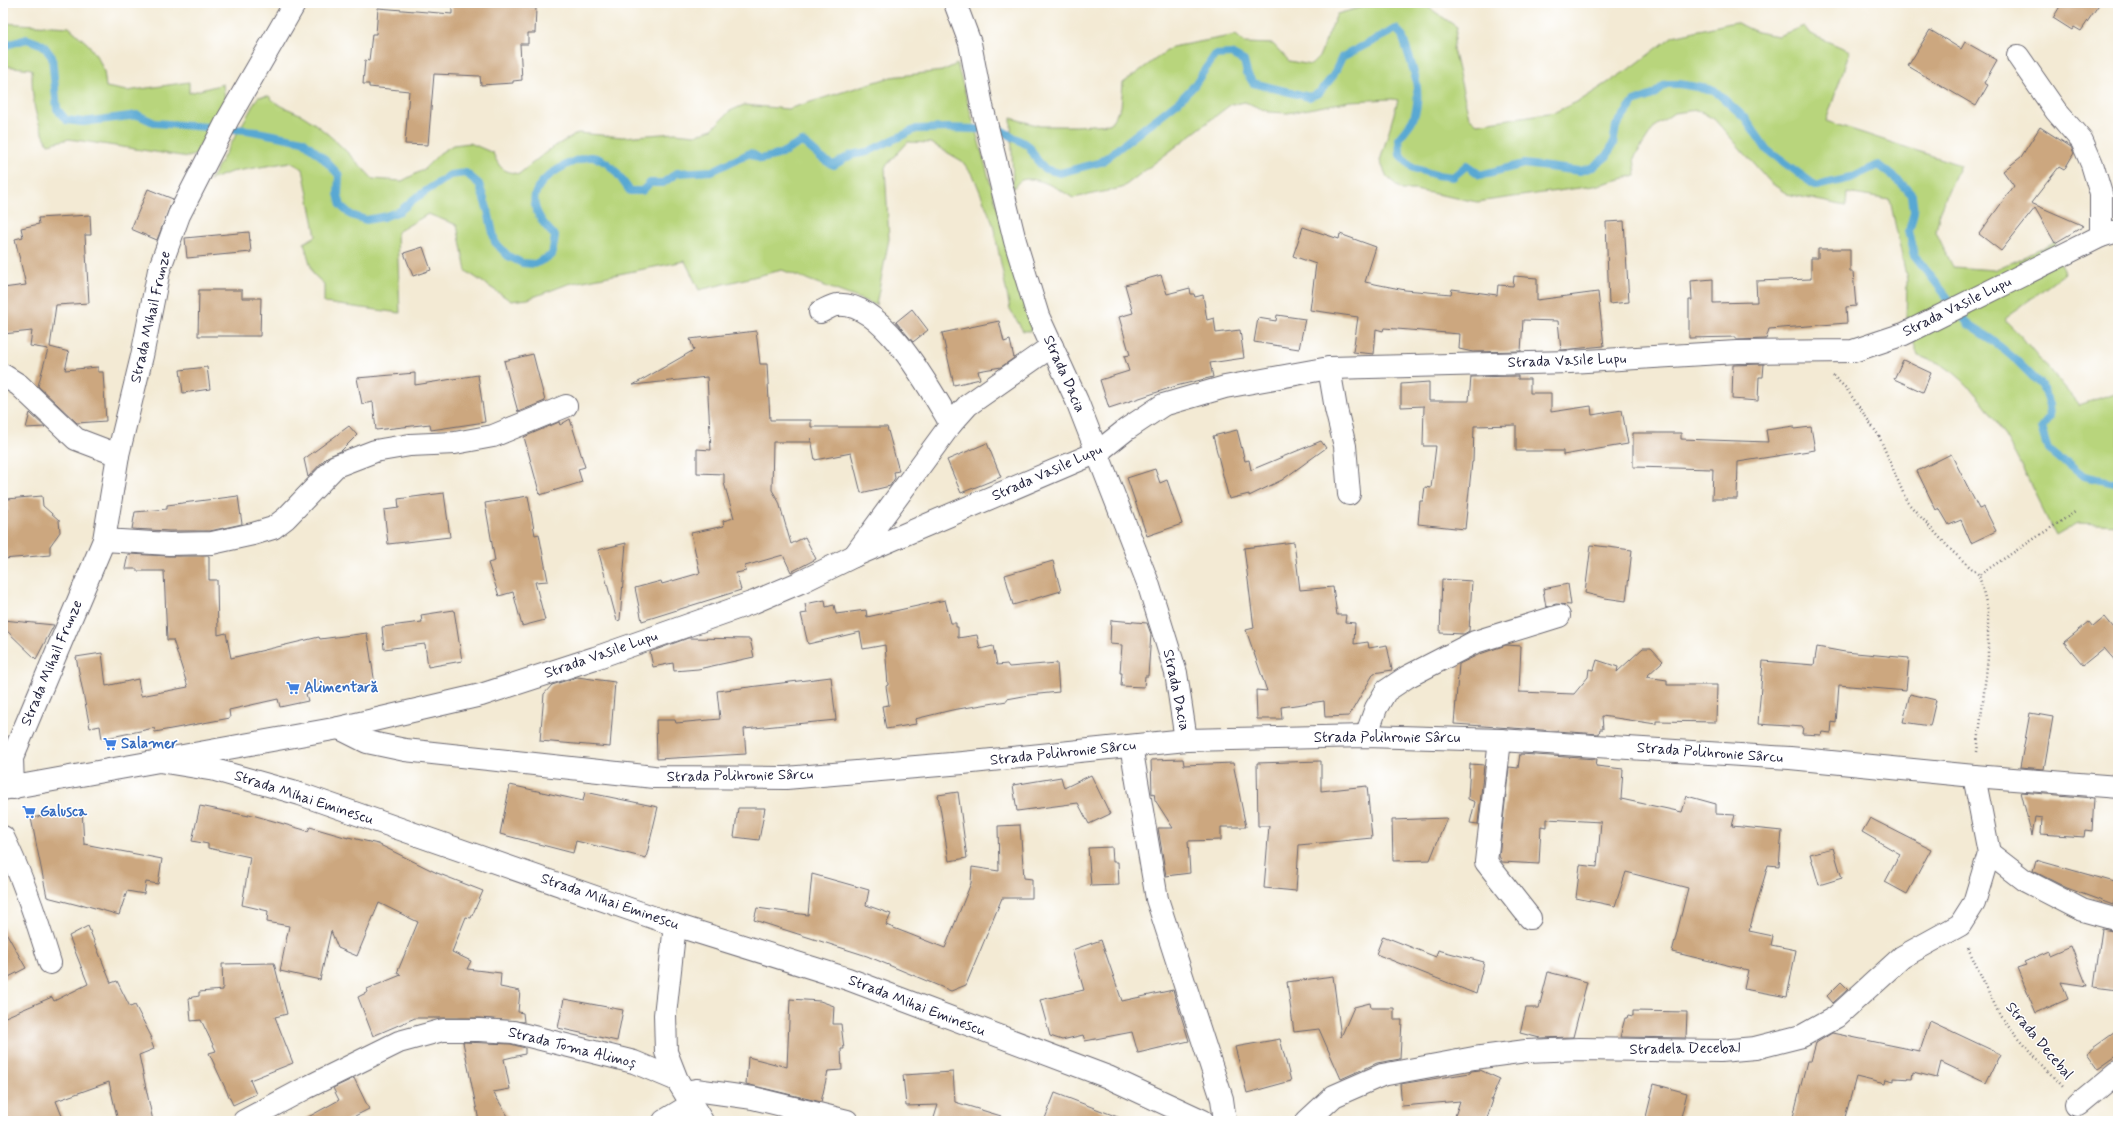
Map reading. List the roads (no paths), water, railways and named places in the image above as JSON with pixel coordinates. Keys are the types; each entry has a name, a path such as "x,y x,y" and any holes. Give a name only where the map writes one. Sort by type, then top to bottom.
{"street":[{"name":"Strada Mihail Frunze","path":"8,788 12,758 104,540 118,455 142,356 159,270 179,215 228,119 295,3"},
{"name":"Strada Dacia","path":"955,3 970,43 989,136 1015,241 1038,316 1098,452 1148,583 1176,673 1186,740"},
{"name":"Strada Vasile Lupu","path":"339,728 481,695 595,658 754,602 801,582 854,556 1098,452 1127,430 1163,406 1225,387 1329,368 1570,362 1737,352 1853,351 1904,334 2110,233 2092,164 2082,141 2056,111 2018,56"},
{"path":"820,312 837,305 859,308 880,324 901,346 920,372 951,424"},
{"name":"Strada Vasile Lupu","path":"854,556 951,424 968,405 1052,346"},
{"path":"1329,368 1336,409 1345,446 1349,494"},
{"path":"3,375 19,385 76,439 118,455"},
{"path":"104,540 169,544 212,543 253,534 273,528 286,518 336,466 375,451 410,445 455,443 493,436 566,406"},
{"path":"1366,736 1376,708 1386,691 1407,677 1475,642 1559,616"},
{"path":"159,761 339,728"},
{"name":"Strada Polihronie Sârcu","path":"339,728 367,742 404,750 654,777 786,778 963,763 1186,740 1366,736 1500,740 1790,758 2118,788"},
{"path":"1500,740 1486,862 1530,918"},
{"path":"1131,746 1157,899 1222,1099 1225,1121"},
{"name":"Strada Mihai Eminescu","path":"8,788 159,761 215,770 300,794 675,925 848,980 1108,1077 1203,1121"},
{"path":"1974,776 1989,853 2024,880 2082,910 2118,920"},
{"path":"3,837 13,856 36,917 50,963"},
{"name":"Stradela Decebal","path":"1307,1121 1334,1096 1382,1075 1474,1058 1526,1050 1578,1049 1720,1051 1755,1048 1802,1036 1836,1017 1902,957 1960,925 1974,903 1989,853"},
{"path":"664,1121 689,1099 666,1052 665,1015 675,925"},
{"name":"Strada Toma Alimoș","path":"244,1121 306,1088 360,1063 399,1042 442,1030 513,1032 634,1062 689,1099 696,1090 753,1098 846,1121"},
{"path":"2078,1105 2118,1072"}],"waterway":[{"path":"3,46 27,39 43,45 52,57 57,109 66,120 83,122 138,115 155,123 247,130 303,141 322,157 339,175 338,194 341,206 351,215 366,220 383,217 400,211 414,199 450,175 466,173 479,184 488,211 495,242 508,256 522,263 535,264 552,255 555,236 545,225 535,206 537,189 544,180 553,173 582,158 592,157 605,162 619,175 630,191 642,191 650,183 663,183 677,173 712,171 750,153 761,159 778,155 802,142 811,148 821,158 834,165 851,155 867,152 916,129 947,128 1001,130 1029,146 1037,160 1045,169 1060,173 1101,162 1179,101 1193,87 1215,55 1231,54 1244,61 1247,73 1253,83 1309,97 1319,93 1333,76 1342,57 1396,29 1402,35 1417,86 1417,107 1413,120 1399,138 1400,155 1413,168 1436,175 1453,177 1467,165 1480,175 1524,164 1580,171 1593,167 1607,156 1613,144 1616,126 1634,102 1653,95 1666,84 1679,84 1714,90 1745,118 1767,150 1816,186 1851,178 1878,165 1902,184 1912,195 1914,212 1909,231 1915,256 1969,325 1991,339 2016,360 2042,386 2049,405 2050,417 2041,428 2048,450 2084,476 2118,484"}],"place":[{"name":"Alimentară","path":"293,688"},
{"name":"Salamer","path":"110,744"},
{"name":"Galusca","path":"29,812"}]}
